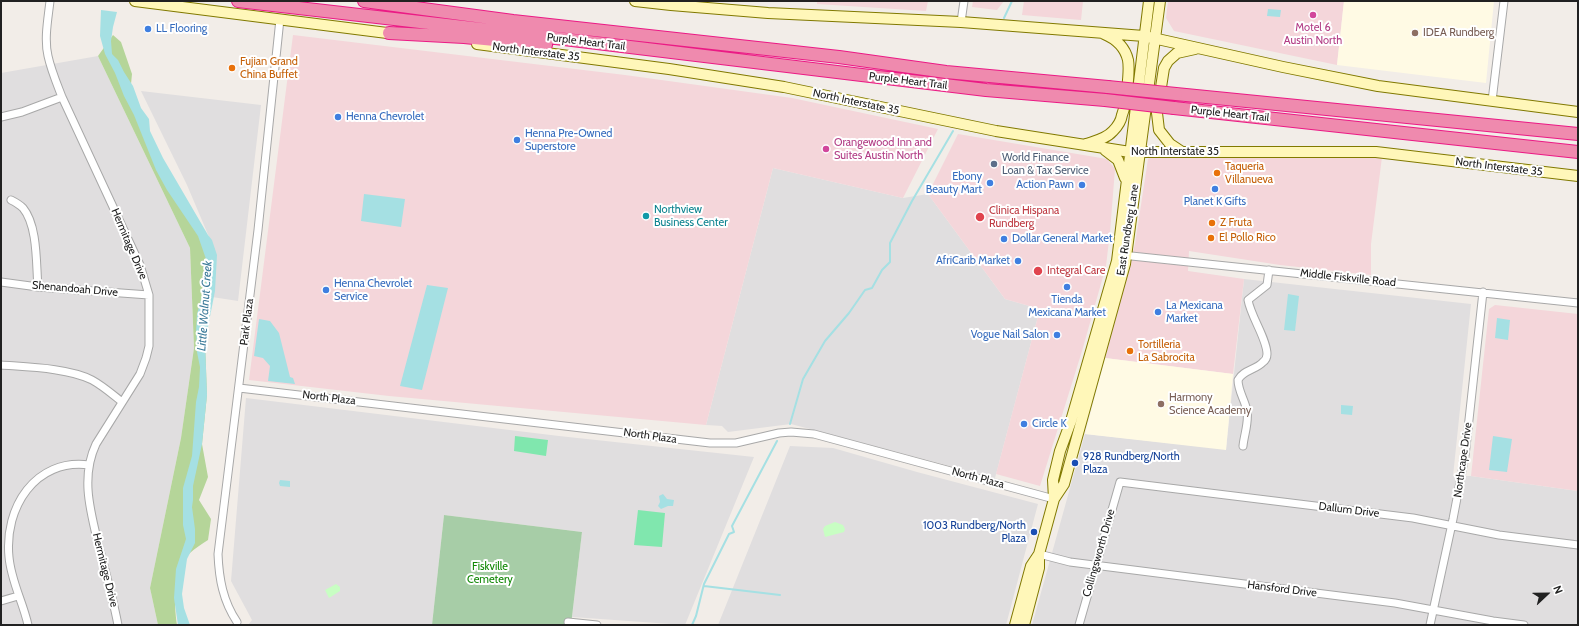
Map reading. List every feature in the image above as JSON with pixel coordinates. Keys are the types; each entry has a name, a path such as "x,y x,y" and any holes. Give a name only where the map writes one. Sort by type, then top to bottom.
{"highway":[{"name":"Purple Heart Trail","path":"238,1 986,90 1105,100 1578,152"},
{"name":"Purple Heart Trail","path":"364,1 513,20 839,57 946,72 1578,134"},
{"path":"412,1 427,8"},
{"path":"389,33 464,37 630,53 669,52"},
{"path":"1557,132 1578,129"}],"main road":[{"name":"North Interstate 35","path":"135,1 669,69 784,87 996,132 1084,144 1101,148 1135,152 1376,152 1578,176"},
{"path":"635,1 768,13 961,22 1144,36 1378,86 1578,112"},
{"name":"East Rundberg Lane","path":"1122,254 1126,180 1135,152 1144,36 1149,1"},
{"name":"East Rundberg Lane","path":"1024,625 1039,568 1039,554 1054,499 1053,480 1060,451 1071,421 1122,254 1135,152 1160,1"},
{"path":"1118,33 1138,26 1147,13"},
{"path":"1084,144 1106,137 1118,125 1122,115 1128,73 1128,60 1121,46 1115,39 1098,32"},
{"path":"1182,152 1170,144 1159,130 1157,114 1164,68 1172,56 1177,53 1199,48"},
{"path":"1101,148 1118,160 1126,180"},
{"name":"East Rundberg Lane","path":"1015,625 1031,566 1039,554"}],"street":[{"name":"Hermitage Drive","path":"50,1 46,36 47,55 52,70 62,97 140,265 149,295 149,346 146,358 140,374 90,456 87,479 90,509 118,625"},
{"path":"961,22 964,1"},
{"path":"1492,101 1504,1"},
{"name":"Park Plaza","path":"237,622 221,588 218,554 258,230 280,19"},
{"path":"1,117 22,112 62,97"},
{"path":"11,200 23,208 29,217 32,229 38,287"},
{"name":"Middle Fiskville Road","path":"1122,254 1578,303"},
{"path":"1243,446 1247,426 1247,413 1239,389 1238,380 1244,373 1260,365 1265,360 1267,354 1266,346 1249,308 1248,300 1266,285 1269,270"},
{"name":"Shenandoah Drive","path":"1,282 38,287 149,295"},
{"name":"Northcape Drive","path":"1430,625 1452,526 1465,456 1483,292"},
{"path":"1,365 66,372 80,375 92,380 122,402"},
{"name":"North Plaza","path":"239,388 710,443 736,443 779,433 802,432 1054,499"},
{"path":"28,625 18,596 9,557 11,524 21,497 31,484 52,470 77,464 89,465"},
{"name":"Dallum Drive","path":"1120,482 1413,518 1499,535 1578,545"},
{"name":"Collingsworth Drive","path":"1079,625 1120,482"},
{"name":"Hansford Drive","path":"1039,554 1070,562 1395,603 1493,621 1524,625"},
{"path":"1,601 18,596"},
{"path":"568,622 597,625"}],"shaded area":[{"path":"817,1 928,1 926,11 817,4"},
{"path":"973,1 1004,1 997,10 972,7"},
{"path":"1024,1 1083,1 1081,20 1022,15"},
{"path":"1168,1 1344,1 1337,65 1174,31 1166,18"},
{"name":"IDEA Rundberg","path":"1344,1 1494,1 1486,83 1337,65"},
{"path":"293,35 625,75 792,98 938,129 903,198 773,168 706,425 389,396 249,380"},
{"path":"98,56 190,248 194,348 181,438 150,588 158,625 1,625 1,73"},
{"path":"141,91 261,105 238,301 212,297 215,251 187,185"},
{"path":"958,134 1107,159 1115,169 1106,266 1082,351 1040,486 996,474 1040,309 1005,299 928,194"},
{"path":"1152,157 1382,157 1371,244 1371,275 1280,265 1189,251 1188,271 1244,279 1233,374 1105,358 1135,244 1148,159"},
{"path":"773,168 903,198 928,194 1005,299 1040,309 995,478 791,424 728,432 722,426 706,425"},
{"path":"1244,279 1471,304 1453,476 1471,476 1578,491 1578,625 1032,625 1085,434 1226,449"},
{"path":"1495,305 1578,314 1578,491 1471,476 1489,309"},
{"name":"Harmony Science Academy","path":"1105,358 1233,374 1226,450 1085,434"},
{"path":"246,398 559,436 754,457 685,625 572,617 582,532 444,515 432,625 248,625 252,620 231,581"},
{"path":"790,446 833,448 1038,504 1006,625 718,625"}],"green space":[{"path":"113,35 121,42 132,74 131,84 153,143 179,194 215,251 205,342 207,395 202,444 208,477 199,500 211,519 208,540 190,553 184,560 177,577 175,607 177,625 158,625 150,588 181,438 194,348 190,248 98,56"},
{"path":"515,436 548,440 546,456 514,451"},
{"path":"638,510 665,513 662,547 634,545"},
{"name":"Fiskville Cemetery","path":"444,515 582,532 571,625 432,625"},
{"path":"835,522 843,525 845,529 844,532 825,537 823,529 825,526"},
{"path":"336,584 340,587 340,591 329,598 325,590"}],"water":[{"path":"1268,9 1281,10 1280,17 1267,16"},
{"name":"Little Walnut Creek","path":"101,10 117,12 111,41 112,54 118,60 133,86 141,108 149,119 150,131 163,158 212,240 217,255 215,291 205,342 207,395 202,444 193,486 192,507 195,543 187,559 182,594 184,608 190,625 178,625 174,598 176,569 186,539 183,525 183,488 192,456 196,402 199,387 200,367 197,352 196,332 197,314 207,277 206,259 198,236 167,190 156,170 134,115 105,54 100,36"},
{"path":"364,194 405,199 401,227 361,221"},
{"path":"427,285 448,288 422,390 400,386"},
{"path":"1288,294 1299,296 1295,331 1284,330"},
{"path":"1497,318 1510,320 1508,340 1495,338"},
{"path":"259,319 270,321 279,333 290,377 293,378 295,384 268,381 270,366 263,358 254,356"},
{"path":"1341,405 1353,406 1352,415 1341,414"},
{"path":"1493,436 1512,439 1507,472 1489,470"},
{"path":"280,480 290,481 290,487 280,486"},
{"path":"663,494 667,499 674,500 673,506 668,506 661,509 658,506 660,502 659,496"}],"waterway":[{"path":"1004,18 1012,1"},
{"path":"790,424 803,379 825,341 849,313 865,290 872,288 882,270 890,262 890,243 912,201 953,131"},
{"path":"692,625 696,616 704,584 729,534 734,532 732,526 777,441"},
{"path":"704,586 780,595"}],"place":[{"name":"Motel 6 Austin North","path":"1313,15"},
{"name":"LL Flooring","path":"148,29"},
{"name":"IDEA Rundberg","path":"1415,33"},
{"name":"Fujian Grand China Buffet","path":"232,68"},
{"name":"Henna Chevrolet","path":"338,117"},
{"name":"Henna Pre-Owned Superstore","path":"517,140"},
{"name":"Orangewood Inn and Suites Austin North","path":"826,149"},
{"name":"World Finance Loan & Tax Service","path":"994,164"},
{"name":"Taqueria Villanueva","path":"1217,173"},
{"name":"Ebony Beauty Mart","path":"990,183"},
{"name":"Action Pawn","path":"1082,185"},
{"name":"Planet K Gifts","path":"1215,189"},
{"name":"Northview Business Center","path":"646,216"},
{"name":"Clinica Hispana Rundberg","path":"980,217"},
{"name":"Z Fruta","path":"1212,223"},
{"name":"El Pollo Rico","path":"1211,238"},
{"name":"Dollar General Market","path":"1004,239"},
{"name":"AfriCarib Market","path":"1018,261"},
{"name":"Integral Care","path":"1038,271"},
{"name":"Tienda Mexicana Market","path":"1067,287"},
{"name":"Henna Chevrolet Service","path":"326,290"},
{"name":"La Mexicana Market","path":"1158,312"},
{"name":"Vogue Nail Salon","path":"1057,335"},
{"name":"Tortilleria La Sabrocita","path":"1130,351"},
{"name":"Harmony Science Academy","path":"1161,404"},
{"name":"Circle K","path":"1024,424"},
{"name":"928 Rundberg/North Plaza","path":"1075,463"},
{"name":"1003 Rundberg/North Plaza","path":"1034,532"}]}
